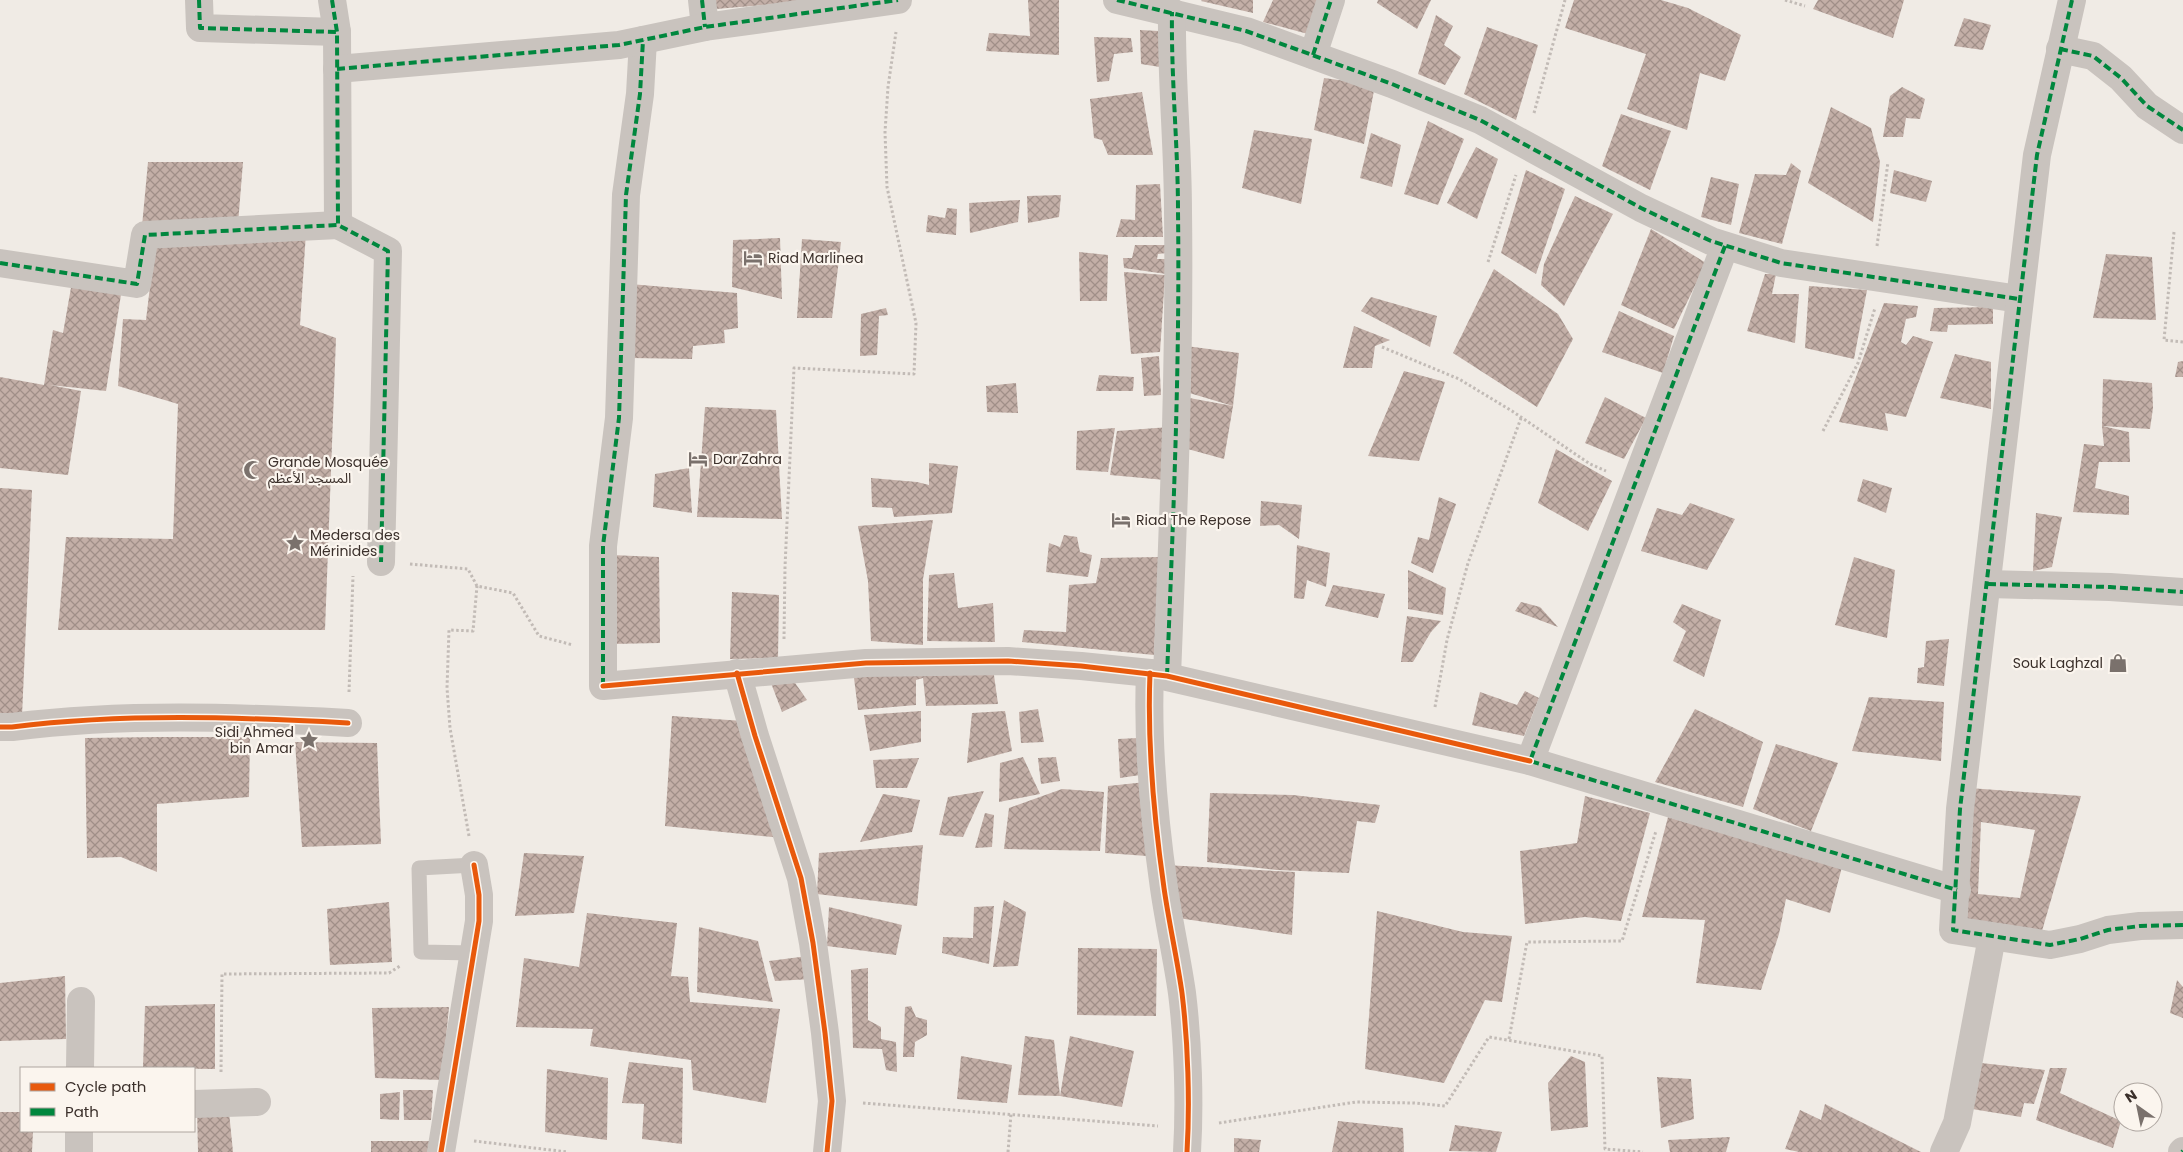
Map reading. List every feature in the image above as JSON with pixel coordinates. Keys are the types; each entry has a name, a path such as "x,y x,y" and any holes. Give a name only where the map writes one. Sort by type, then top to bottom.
{"street":[{"path":"199,0 200,28 337,32"},
{"path":"332,0 337,32 338,224"},
{"path":"702,0 705,27"},
{"path":"337,69 619,45 705,27 898,0"},
{"path":"1117,0 1246,31 1392,84 1480,120 1640,208 1725,246 1780,263 2019,299"},
{"path":"1313,55 1331,0"},
{"path":"2072,0 2037,155 1960,809 1957,890 1953,930 2050,945 2080,939 2108,930 2140,926 2183,925"},
{"path":"1172,12 1171,68 1176,137 1178,232 1177,411 1159,675 1150,745 1164,886 1182,993 1187,1074 1187,1152"},
{"path":"644,40 640,94 626,195 619,418 603,546 603,686 866,663 1008,661 1081,666 1159,675 1530,760 1957,890"},
{"path":"2060,49 2093,56 2122,78 2147,106 2183,130"},
{"path":"0,263 137,284 145,235 338,224 388,251 381,562"},
{"path":"1530,760 1725,246"},
{"path":"1988,584 2110,587 2183,592"},
{"path":"737,673 755,736 801,878 813,943 832,1101 827,1152"},
{"path":"0,726 12,727 91,719 242,718 348,723"},
{"path":"442,1145 479,921 479,895 474,865"},
{"path":"1944,1152 1957,1123 1992,937"},
{"path":"80,1067 81,1001"},
{"path":"195,1104 257,1102"},
{"path":"79,1132 79,1152"}],"lane":[{"path":"474,865 419,868 421,952 474,953"}],"path":[{"path":"1785,0 1805,6"},
{"path":"784,670 785,567 794,368 914,374 916,323 887,187 886,105 896,29"},
{"path":"1823,432 1858,363 1878,278 1888,162"},
{"path":"2174,232 2164,340 2183,342"},
{"path":"1382,347 1458,379 1590,464 1634,483"},
{"path":"1429,737 1447,640 1468,563 1521,418"},
{"path":"348,723 353,559 468,569 477,586 473,631 449,630 446,688 450,728 474,865"},
{"path":"477,586 513,593 539,636 603,652"},
{"path":"1643,1152 1605,1149 1602,1056 1509,1039 1527,942 1622,941 1665,802"},
{"path":"221,1103 222,974 389,973 421,952"},
{"path":"1008,1152 1012,1114"},
{"path":"442,1145 568,1152"}],"building":[{"path":"715,0 814,0 814,1 716,9"},
{"path":"1028,0 1059,0 1059,55 986,51 989,33 1030,36"},
{"path":"1253,0 1253,13 1201,1"},
{"path":"1273,0 1319,0 1308,34 1263,22"},
{"path":"1378,0 1431,0 1417,29 1377,3"},
{"path":"1574,0 1661,0 1688,8 1741,35 1725,81 1700,73 1687,130 1627,109 1646,54 1565,28"},
{"path":"1818,0 1904,0 1893,38 1813,9"},
{"path":"1436,15 1453,26 1444,45 1461,57 1445,85 1418,74"},
{"path":"1964,18 1991,25 1983,50 1954,46"},
{"path":"1487,27 1538,45 1516,120 1464,94"},
{"path":"1140,30 1159,31 1160,67 1141,64"},
{"path":"1094,37 1131,38 1133,52 1114,54 1109,81 1097,82"},
{"path":"1324,78 1375,85 1364,144 1314,130"},
{"path":"1902,87 1925,99 1920,119 1906,118 1903,137 1883,137 1890,96"},
{"path":"1142,92 1153,155 1108,155 1102,140 1094,138 1090,99"},
{"path":"1831,107 1871,128 1880,162 1873,222 1808,183"},
{"path":"1621,114 1671,131 1650,190 1602,166"},
{"path":"1428,121 1464,139 1438,205 1404,194"},
{"path":"1254,130 1312,139 1301,204 1242,188"},
{"path":"1371,133 1401,145 1392,187 1360,178"},
{"path":"1476,147 1498,159 1477,219 1447,203"},
{"path":"148,162 243,162 238,224 142,226"},
{"path":"1791,163 1801,171 1782,244 1739,233 1755,174 1786,175"},
{"path":"1526,170 1565,189 1536,274 1501,253"},
{"path":"1894,170 1932,181 1926,202 1890,193"},
{"path":"1711,177 1739,184 1731,225 1701,217"},
{"path":"1160,184 1163,237 1116,237 1121,219 1135,220 1136,185"},
{"path":"1061,195 1059,217 1028,223 1027,196"},
{"path":"1575,196 1613,214 1564,306 1541,285 1544,264"},
{"path":"1020,200 1018,222 970,233 969,203"},
{"path":"947,208 957,209 956,235 926,232 928,215 945,218"},
{"path":"1651,229 1706,263 1674,329 1621,305"},
{"name":"Grande Mosquée المسجد الأعظم","path":"306,232 300,325 336,338 325,630 58,630 66,537 173,539 178,404 118,386 123,319 146,320 156,236"},
{"path":"780,238 782,299 732,287 733,240"},
{"path":"802,239 841,242 832,318 797,318"},
{"path":"1135,245 1166,245 1167,253 1158,254 1157,259 1173,259 1173,275 1124,268 1123,258 1132,258"},
{"path":"1079,252 1108,255 1107,301 1080,301"},
{"path":"2106,254 2152,257 2156,320 2093,318"},
{"path":"1494,269 1558,314 1573,339 1537,407 1453,353"},
{"path":"1124,272 1165,275 1160,352 1131,354"},
{"path":"1765,274 1776,274 1772,294 1799,294 1795,343 1747,331"},
{"path":"72,282 122,288 106,391 50,385 81,391 68,475 0,468 0,377 44,385 53,330 63,333"},
{"path":"630,284 737,293 738,328 724,330 725,343 693,346 692,359 631,358"},
{"path":"1809,286 1867,290 1854,359 1805,348"},
{"path":"1371,297 1437,316 1430,347 1361,311"},
{"path":"1884,303 1918,306 1916,317 1906,319 1901,342 1906,345 1913,336 1933,342 1906,417 1885,413 1888,431 1839,422"},
{"path":"1993,307 1993,324 1948,325 1947,332 1930,331 1934,308"},
{"path":"886,308 888,315 879,316 877,355 860,356 861,314"},
{"path":"1619,311 1674,336 1663,373 1602,352"},
{"path":"1354,326 1390,340 1375,346 1372,368 1343,368"},
{"path":"1186,346 1239,353 1233,406 1186,392"},
{"path":"1955,354 1991,362 1991,409 1940,398"},
{"path":"1159,356 1161,395 1144,396 1141,358"},
{"path":"2183,361 2183,377 2175,377 2178,362"},
{"path":"1404,371 1445,382 1419,461 1368,456"},
{"path":"1099,375 1134,377 1133,391 1096,391"},
{"path":"2103,379 2152,383 2153,408 2150,429 2102,426"},
{"path":"1016,383 1018,413 987,412 986,386"},
{"path":"1184,397 1233,406 1224,459 1184,448"},
{"path":"1605,397 1646,418 1624,459 1585,443"},
{"path":"705,407 776,410 782,519 697,517"},
{"path":"2102,426 2129,432 2130,462 2099,462 2095,488 2129,496 2129,515 2073,512 2084,444 2104,446"},
{"path":"1169,427 1165,480 1110,475 1117,431"},
{"path":"1115,428 1108,472 1076,470 1077,431"},
{"path":"1556,449 1612,481 1588,531 1538,503"},
{"path":"929,463 958,466 952,513 894,517 892,508 872,507 871,478 917,482 929,485"},
{"path":"689,468 692,513 653,507 655,474"},
{"path":"1863,479 1892,488 1886,513 1857,501"},
{"path":"0,488 32,490 22,716 0,713"},
{"path":"1439,497 1456,504 1433,573 1411,563 1418,537 1429,540"},
{"path":"1261,501 1302,505 1299,539 1279,525 1260,526"},
{"path":"1690,503 1735,519 1707,570 1641,551 1657,508 1682,515"},
{"path":"2036,513 2062,517 2052,567 2033,571"},
{"path":"933,520 923,579 923,645 871,641 868,581 858,526"},
{"path":"1064,535 1077,537 1080,552 1092,555 1088,577 1046,572 1049,543 1060,547"},
{"path":"1297,545 1330,553 1326,587 1307,580 1304,599 1294,598"},
{"path":"611,555 659,557 660,643 611,644"},
{"path":"1159,557 1154,655 1022,642 1024,630 1066,632 1069,585 1096,583 1101,558"},
{"path":"1854,557 1895,570 1887,638 1835,625"},
{"path":"1408,570 1446,588 1443,615 1408,609"},
{"path":"954,573 958,608 993,603 995,642 927,641 929,575"},
{"path":"1333,585 1385,594 1378,618 1325,606"},
{"path":"732,592 779,595 778,658 730,659"},
{"path":"1521,602 1540,607 1558,627 1515,611"},
{"path":"1682,604 1721,620 1704,677 1673,661 1686,631 1673,622"},
{"path":"1407,616 1441,621 1431,632 1413,662 1401,662"},
{"path":"1949,639 1944,686 1917,683 1918,668 1924,667 1926,641"},
{"path":"993,668 998,704 926,706 923,678 916,680 916,705 858,710 853,670"},
{"path":"793,680 807,700 782,712 771,683"},
{"path":"1525,691 1539,698 1524,736 1472,725 1480,692 1517,705"},
{"path":"1869,697 1944,702 1941,761 1852,751"},
{"path":"1038,709 1044,742 1021,743 1019,712"},
{"path":"1695,709 1763,742 1743,807 1655,782"},
{"path":"921,711 921,742 870,751 864,715"},
{"path":"1005,711 1012,751 967,763 972,713"},
{"path":"672,716 743,721 782,838 665,826"},
{"path":"250,737 249,797 157,804 157,872 121,857 87,858 85,738"},
{"path":"1138,738 1140,775 1120,778 1118,739"},
{"path":"295,742 377,743 381,844 302,847"},
{"path":"1776,744 1838,763 1811,831 1753,809"},
{"path":"1023,757 1040,794 999,802 1000,763"},
{"path":"1056,757 1060,781 1041,784 1038,758"},
{"path":"919,758 907,788 876,788 873,760"},
{"path":"1146,782 1147,856 1105,853 1108,786"},
{"path":"1969,788 2081,796 2042,931 1957,922","holes":["1981,822 2035,830 2020,898 1978,894"]},
{"path":"1062,789 1104,792 1100,851 1004,849 1009,808"},
{"path":"984,791 963,837 939,835 948,797"},
{"path":"1210,793 1293,795 1380,805 1375,823 1357,821 1349,873 1277,870 1207,862"},
{"path":"883,794 920,800 912,832 860,842"},
{"path":"1585,796 1650,813 1621,921 1585,917 1525,924 1520,851 1577,843"},
{"path":"985,813 994,815 992,847 975,848"},
{"path":"1668,817 1842,867 1830,913 1786,899 1779,934 1761,990 1696,983 1705,920 1642,917"},
{"path":"923,845 917,906 817,894 819,853"},
{"path":"524,853 584,856 574,913 515,916"},
{"path":"1165,865 1295,872 1292,935 1178,918"},
{"path":"1004,900 1026,912 1018,966 993,967"},
{"path":"389,902 392,962 330,965 327,909"},
{"path":"994,906 989,964 942,953 943,937 973,938 974,907"},
{"path":"829,907 902,925 896,955 827,946"},
{"path":"1377,911 1463,932 1512,936 1502,1002 1485,1000 1444,1083 1365,1069"},
{"path":"587,913 677,923 671,976 688,977 690,1002 780,1009 766,1103 693,1090 691,1060 590,1046 593,1029 516,1027 524,958 579,967"},
{"path":"699,927 758,941 773,1002 697,992"},
{"path":"1078,948 1157,949 1156,1016 1077,1015"},
{"path":"808,956 812,979 775,981 769,961"},
{"path":"868,968 868,1020 881,1027 881,1039 896,1042 897,1072 886,1070 882,1049 853,1048 851,970"},
{"path":"65,976 66,1039 0,1041 0,983"},
{"path":"2177,980 2183,987 2183,1018 2170,1013"},
{"path":"215,1004 215,1069 143,1067 145,1006"},
{"path":"911,1006 916,1017 927,1020 927,1035 915,1042 914,1057 903,1057 905,1007"},
{"path":"449,1007 442,1080 375,1078 372,1008"},
{"path":"1025,1036 1054,1040 1060,1096 1018,1095"},
{"path":"1070,1036 1134,1051 1122,1107 1060,1096"},
{"path":"961,1056 1012,1065 1007,1103 957,1099"},
{"path":"1571,1056 1585,1062 1588,1127 1551,1131 1548,1083"},
{"path":"629,1062 683,1068 682,1144 642,1139 644,1104 622,1103"},
{"path":"1981,1063 2045,1070 2034,1104 2024,1103 2021,1117 1972,1109"},
{"path":"2050,1068 2067,1068 2060,1093 2113,1117 2113,1132 2118,1132 2113,1148 2036,1120"},
{"path":"547,1069 608,1078 607,1140 545,1132"},
{"path":"1657,1077 1691,1079 1694,1119 1661,1128"},
{"path":"403,1090 433,1090 431,1120 404,1120"},
{"path":"400,1092 399,1120 380,1119 380,1094"},
{"path":"1825,1104 1921,1152 1799,1152 1785,1149 1800,1110 1821,1120"},
{"path":"197,1109 229,1112 233,1152 198,1152"},
{"path":"0,1112 20,1112 20,1132 33,1132 32,1152 0,1152"},
{"path":"1338,1121 1403,1128 1404,1152 1332,1152"},
{"path":"1455,1125 1502,1132 1496,1152 1449,1151"},
{"path":"1730,1137 1726,1152 1670,1152 1668,1140"},
{"path":"1234,1138 1261,1140 1259,1152 1234,1152"},
{"path":"371,1141 429,1141 429,1152 371,1152"}],"marked path":[{"path":"199,0 200,28 337,32"},
{"path":"332,0 337,32 338,225 388,251 381,562"},
{"path":"702,0 705,27"},
{"path":"337,69 619,45 705,27 898,0"},
{"path":"1117,0 1246,31 1392,84 1480,120 1641,208 1711,241 1781,263 2019,299"},
{"path":"1313,55 1331,0"},
{"path":"2072,0 2037,155 1960,809 1953,930 2050,945 2080,939 2108,930 2140,926 2183,925"},
{"path":"1167,676 1178,328 1178,187 1172,12"},
{"path":"603,686 603,546 619,418 626,195 640,94 643,40"},
{"path":"2060,49 2093,56 2121,78 2147,106 2183,130"},
{"path":"0,263 137,284 145,235 338,225"},
{"path":"1725,246 1530,761 1957,890"},
{"path":"1988,584 2110,587 2183,592"}],"cycle path":[{"path":"603,686 866,663 1008,661 1081,666 1167,676 1530,761"},
{"path":"737,673 755,736 801,878 813,943 832,1101 827,1152"},
{"path":"1150,673 1150,754 1154,808 1164,888 1182,993 1186,1032 1187,1152"},
{"path":"0,727 138,718 264,719 348,723"},
{"path":"441,1152 479,921 479,895 474,865"}],"place":[{"name":"Riad Marlinea","path":"753,258"},
{"name":"Dar Zahra","path":"698,459"},
{"name":"Grande Mosquée المسجد الأعظم","path":"253,470"},
{"name":"Riad The Repose","path":"1121,520"},
{"name":"Medersa des Mérinides","path":"295,543"},
{"name":"Souk Laghzal","path":"2118,663"},
{"name":"Sidi Ahmed bin Amar","path":"309,740"}]}
